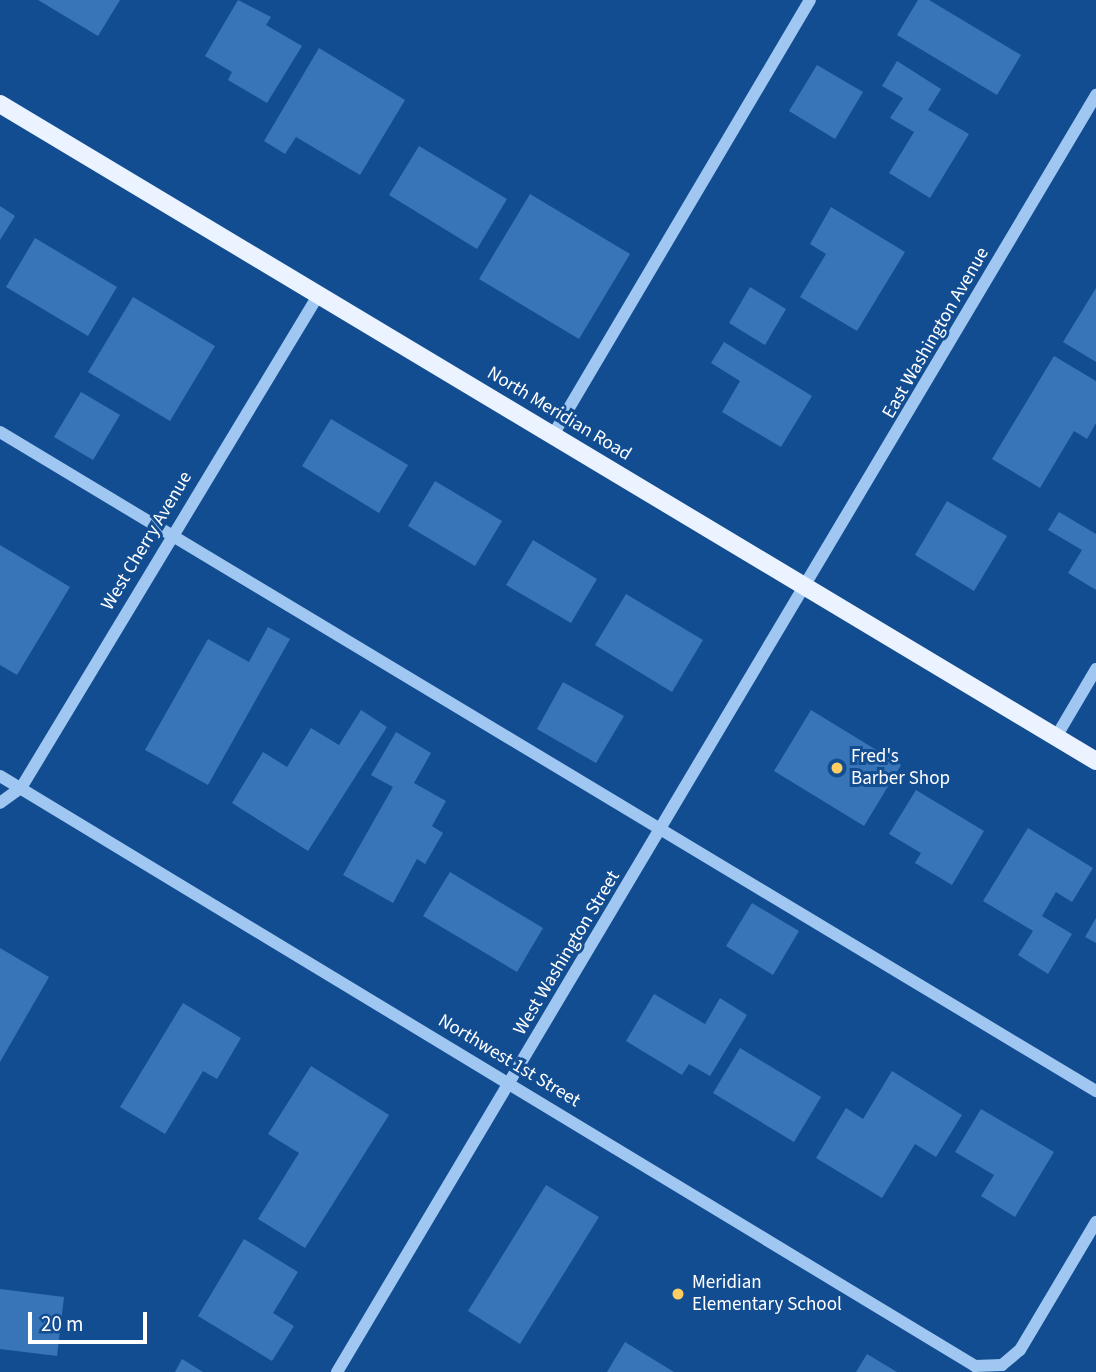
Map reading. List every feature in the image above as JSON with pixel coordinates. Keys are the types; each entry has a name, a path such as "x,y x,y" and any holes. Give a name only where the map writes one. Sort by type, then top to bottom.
{"main road":[{"name":"North Meridian Road","path":"0,104 1096,761"}],"street":[{"path":"553,435 810,0"},
{"name":"East Washington Avenue","path":"808,589 1096,95"},
{"name":"West Cherry Avenue","path":"0,803 21,788 319,294"},
{"path":"0,432 1096,1091"},
{"name":"West Washington Street","path":"337,1372 808,589"},
{"path":"1056,737 1096,669"},
{"name":"Northwest 1st Street","path":"0,776 975,1366 1002,1365 1020,1350 1096,1222"}],"building":[{"path":"38,0 120,0 98,36"},
{"path":"238,0 271,17 266,25 302,46 267,103 228,80 232,72 205,56"},
{"path":"918,0 929,0 1021,55 997,95 897,35"},
{"path":"319,48 405,100 360,175 296,137 285,154 264,141"},
{"path":"897,61 941,89 928,110 969,134 930,198 889,173 914,132 890,118 903,98 882,86"},
{"path":"817,65 863,92 835,139 789,111"},
{"path":"419,146 507,199 477,249 389,195"},
{"path":"530,194 630,254 579,339 479,279"},
{"path":"0,206 15,216 0,240"},
{"path":"831,207 905,252 857,331 800,297 826,254 810,244"},
{"path":"35,238 117,287 88,336 6,287"},
{"path":"750,287 786,309 765,345 729,323"},
{"path":"1096,288 1096,362 1063,342"},
{"path":"133,297 215,346 170,421 88,372"},
{"path":"724,342 812,396 781,447 722,412 740,381 711,363"},
{"path":"1054,356 1096,381 1096,423 1087,439 1074,431 1040,488 992,459"},
{"path":"81,392 120,415 93,460 54,437"},
{"path":"331,419 408,465 379,513 302,466"},
{"path":"435,481 502,521 475,566 408,526"},
{"path":"947,501 1007,536 974,591 915,555"},
{"path":"1059,512 1096,534 1096,590 1068,573 1082,550 1048,530"},
{"path":"533,540 597,579 571,623 506,585"},
{"path":"0,545 70,587 17,675 0,665"},
{"path":"626,594 703,640 672,692 595,645"},
{"path":"268,627 290,639 208,785 145,750 208,639 249,662"},
{"path":"563,682 624,716 596,763 537,729"},
{"path":"361,710 387,727 308,851 232,803 263,752 287,767 311,728 339,745"},
{"name":"Fred's Barber Shop","path":"811,710 901,765 864,826 774,771"},
{"path":"396,732 431,753 414,783 446,801 432,826 443,833 425,864 417,859 393,903 343,875 393,787 371,775"},
{"path":"916,790 984,831 952,885 915,863 921,853 889,834"},
{"path":"1028,828 1093,868 1072,902 1056,892 1042,916 1072,934 1048,974 1018,955 1033,931 983,901"},
{"path":"450,872 543,928 517,972 423,916"},
{"path":"752,903 799,931 773,975 726,946"},
{"path":"1096,918 1096,943 1085,937"},
{"path":"0,948 49,977 0,1062"},
{"path":"654,994 705,1024 720,998 747,1015 710,1076 689,1064 682,1075 626,1041"},
{"path":"183,1003 241,1038 217,1079 203,1071 165,1134 120,1107"},
{"path":"740,1048 821,1097 794,1142 713,1093"},
{"path":"311,1066 389,1115 305,1248 258,1219 299,1153 268,1134"},
{"path":"892,1071 962,1115 936,1157 915,1144 882,1198 816,1158 846,1108 863,1119"},
{"path":"981,1109 1054,1152 1015,1217 981,1196 994,1175 955,1152"},
{"path":"546,1185 599,1217 520,1344 468,1311"},
{"path":"244,1239 298,1272 273,1313 294,1326 272,1361 198,1316"},
{"path":"0,1289 64,1297 57,1356 0,1349"},
{"path":"625,1342 674,1372 607,1372"},
{"path":"867,1354 897,1372 856,1372"},
{"path":"182,1359 203,1372 175,1372"}],"place":[{"name":"Fred's Barber Shop","path":"837,768"},
{"name":"Meridian Elementary School","path":"678,1294"}]}
